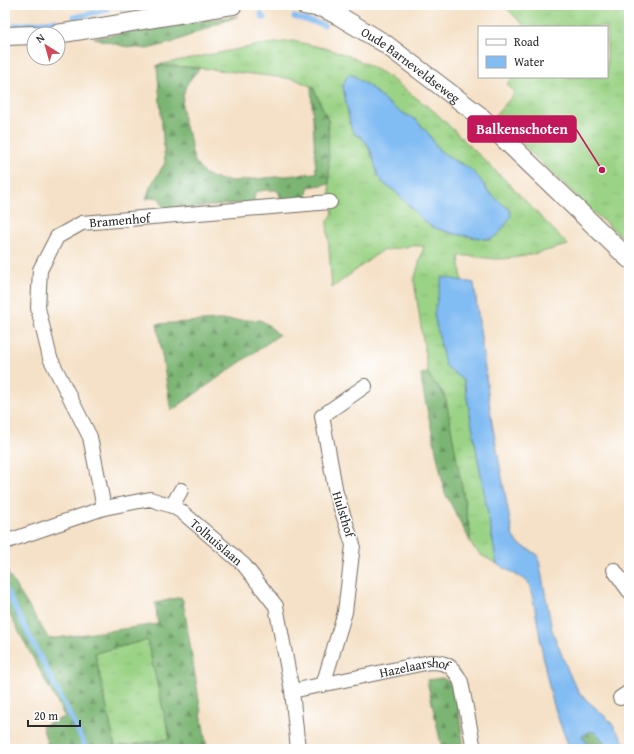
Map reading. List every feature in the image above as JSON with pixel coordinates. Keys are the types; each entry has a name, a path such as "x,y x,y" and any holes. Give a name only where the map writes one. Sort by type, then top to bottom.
{"street":[{"path":"66,33 96,29 178,13 233,5"},
{"name":"Oude Barneveldseweg","path":"304,5 342,11 480,116 629,259"},
{"path":"5,36 26,35"},
{"name":"Bramenhof","path":"104,508 90,437 50,358 38,308 40,270 57,237 82,223 330,202"},
{"name":"Hulsthof","path":"323,685 345,612 353,545 336,493 322,416 365,386"},
{"path":"172,506 181,490"},
{"name":"Tolhuislaan","path":"5,542 104,508 150,499 172,506 182,512 244,565 276,606 292,691 298,749"},
{"path":"614,570 629,591"},
{"name":"Hazelaarshof","path":"292,691 430,662 441,662 449,666 456,673 461,682 474,749"}],"green space":[{"path":"629,5 629,243 591,210 494,117 515,93 507,84 512,78 608,78 608,26 525,26 504,6"},
{"path":"238,16 171,43 147,49 123,46 94,38 198,21"},
{"path":"293,41 328,49 347,55 386,75 435,112 510,185 568,245 534,254 500,259 459,256 462,281 434,314 446,365 464,381 497,564 481,555 473,547 470,541 470,531 443,392 431,379 428,373 414,280 424,246 411,246 381,251 332,288 327,222 333,214 329,184 328,120 313,87 294,79 200,68 157,65 259,45","holes":["351,74 370,87 396,110 416,120 443,154 461,163 486,187 493,197 510,210 491,240 454,234 432,227 424,221 396,192 383,183 367,144 361,137 355,134 351,128 343,87 345,81"]},
{"path":"157,65 200,68 186,86 184,91 182,110 184,122 187,133 189,134 192,153 196,163 204,173 221,180 234,181 316,173 311,86 313,87 328,120 329,184 308,187 307,197 281,200 279,193 276,190 266,190 255,192 254,202 168,210 163,208 160,199 155,197 146,199 150,187 165,163"},
{"path":"218,320 260,320 279,335 171,411 157,324"},
{"path":"428,373 446,400 470,531 470,541 445,493 422,385 421,374"},
{"path":"5,569 49,639 158,624 155,603 181,597 183,601 207,749 49,749 42,726 65,717 5,606","holes":["147,640 170,739 115,747 95,653"]},
{"path":"147,640 170,739 115,747 95,653"},
{"path":"443,678 449,682 457,698 464,749 442,749 427,680"},
{"path":"586,732 596,732 608,749 591,749 582,736"}],"water":[{"path":"351,74 370,87 396,109 416,120 429,134 438,149 453,160 468,167 480,179 488,192 510,210 511,216 498,234 491,239 487,239 454,234 432,227 424,221 396,192 383,183 378,176 371,151 367,144 361,137 355,134 351,128 343,87 345,81"},
{"path":"442,277 474,283 492,423 513,537 519,544 538,555 552,630 569,673 580,694 610,721 629,749 608,749 597,734 591,732 582,736 591,749 570,749 550,691 530,586 527,581 497,564 464,381 445,365 434,314"}],"waterway":[{"path":"121,7 131,5"},
{"path":"515,5 561,5"},
{"path":"74,17 107,10"},
{"path":"261,14 262,18 265,18"},
{"path":"294,17 324,25"},
{"path":"15,25 55,21"},
{"path":"5,588 87,749"}],"place":[{"name":"Balkenschoten","path":"602,170"}]}
